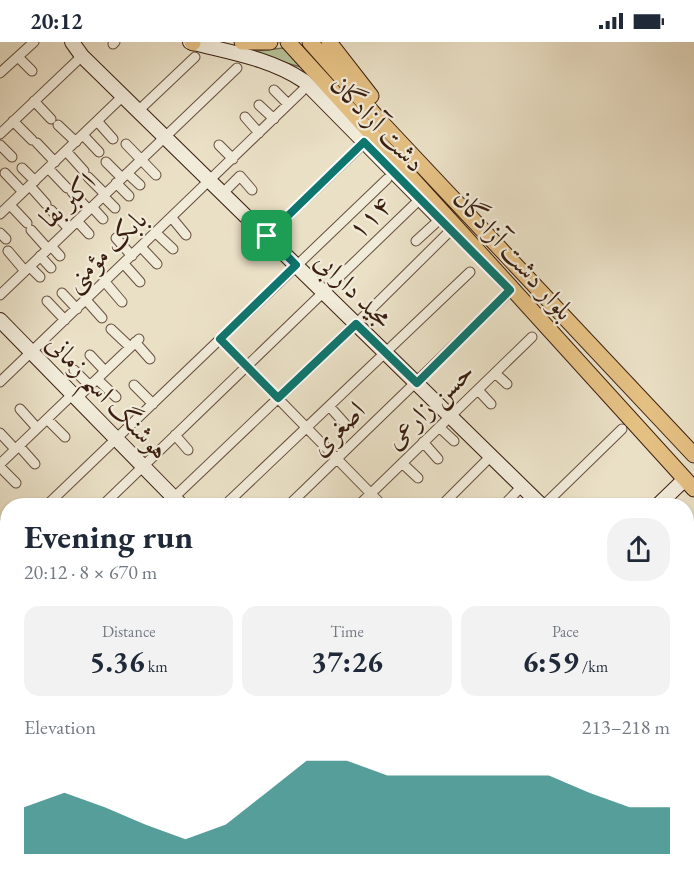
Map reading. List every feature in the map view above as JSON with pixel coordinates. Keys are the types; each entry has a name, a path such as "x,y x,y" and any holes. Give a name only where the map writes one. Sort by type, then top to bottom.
{"main road":[{"path":"242,42 270,42"},
{"path":"328,42 391,120 502,239 537,285"},
{"name":"بلوار دشت آزادگان","path":"298,45 382,123 537,285 694,455"},
{"name":"بلوار دشت آزادگان","path":"298,45 516,296 689,484"}],"street":[{"path":"0,73 34,42"},
{"name":"مجید دارابی","path":"72,42 82,56 535,498"},
{"path":"138,111 192,46"},
{"name":"دشت آزادگان","path":"192,46 268,62 288,70 364,142 516,296"},
{"path":"0,134 82,56"},
{"path":"18,57 32,71"},
{"name":"اکبر بقا","path":"0,295 237,68"},
{"name":"بابک مؤمنی","path":"0,382 274,119 303,86"},
{"path":"274,90 288,104"},
{"path":"0,214 123,96"},
{"path":"34,101 55,122 99,152"},
{"path":"259,105 274,119"},
{"path":"245,117 259,133"},
{"path":"13,121 34,142 69,190 103,219"},
{"path":"97,122 113,139"},
{"path":"267,236 364,142"},
{"path":"126,144 156,175"},
{"path":"0,145 12,157"},
{"path":"219,145 233,159"},
{"path":"66,151 115,208"},
{"path":"106,162 122,178 140,185"},
{"path":"22,168 29,186"},
{"path":"5,172 29,186 69,229"},
{"path":"223,193 240,176 252,190"},
{"path":"122,178 129,196"},
{"path":"54,498 387,179"},
{"name":"۱۱۴","path":"114,498 143,466 420,199"},
{"path":"10,205 29,227 60,256"},
{"path":"172,218 186,235"},
{"path":"416,241 440,219"},
{"path":"77,221 89,234"},
{"path":"179,498 451,230"},
{"path":"156,233 172,249"},
{"path":"116,238 132,256"},
{"path":"141,247 157,264"},
{"path":"8,251 27,269 40,277"},
{"path":"40,256 51,268"},
{"path":"124,264 140,282"},
{"path":"233,498 470,272"},
{"path":"105,282 122,302"},
{"path":"62,293 76,309"},
{"name":"اصغری","path":"296,498 417,383 516,296"},
{"path":"86,300 102,318"},
{"path":"47,302 65,320"},
{"name":"هوشنگ اسم زمانی","path":"0,320 143,466 170,498"},
{"path":"111,329 134,343 150,359"},
{"name":"حسن زارعی","path":"366,498 532,337"},
{"path":"220,339 376,498"},
{"path":"16,483 0,465 47,418 94,382 134,343"},
{"path":"90,356 105,371"},
{"path":"74,370 116,397"},
{"path":"495,373 507,384"},
{"path":"134,385 153,404"},
{"path":"478,390 491,404"},
{"path":"329,406 347,426"},
{"path":"20,409 37,428"},
{"path":"47,418 64,437"},
{"path":"439,427 454,441"},
{"path":"551,498 622,429"},
{"path":"0,434 35,464"},
{"path":"175,435 188,450"},
{"path":"423,442 438,459"},
{"path":"449,498 492,456"},
{"path":"402,463 418,478"},
{"path":"669,498 689,484"},
{"path":"511,498 522,486"}],"green space":[{"path":"283,48 308,69 246,52"}],"route":[{"path":"364,142 510,290 417,383 356,324 278,398 220,339 296,265 267,236 364,142"}]}
